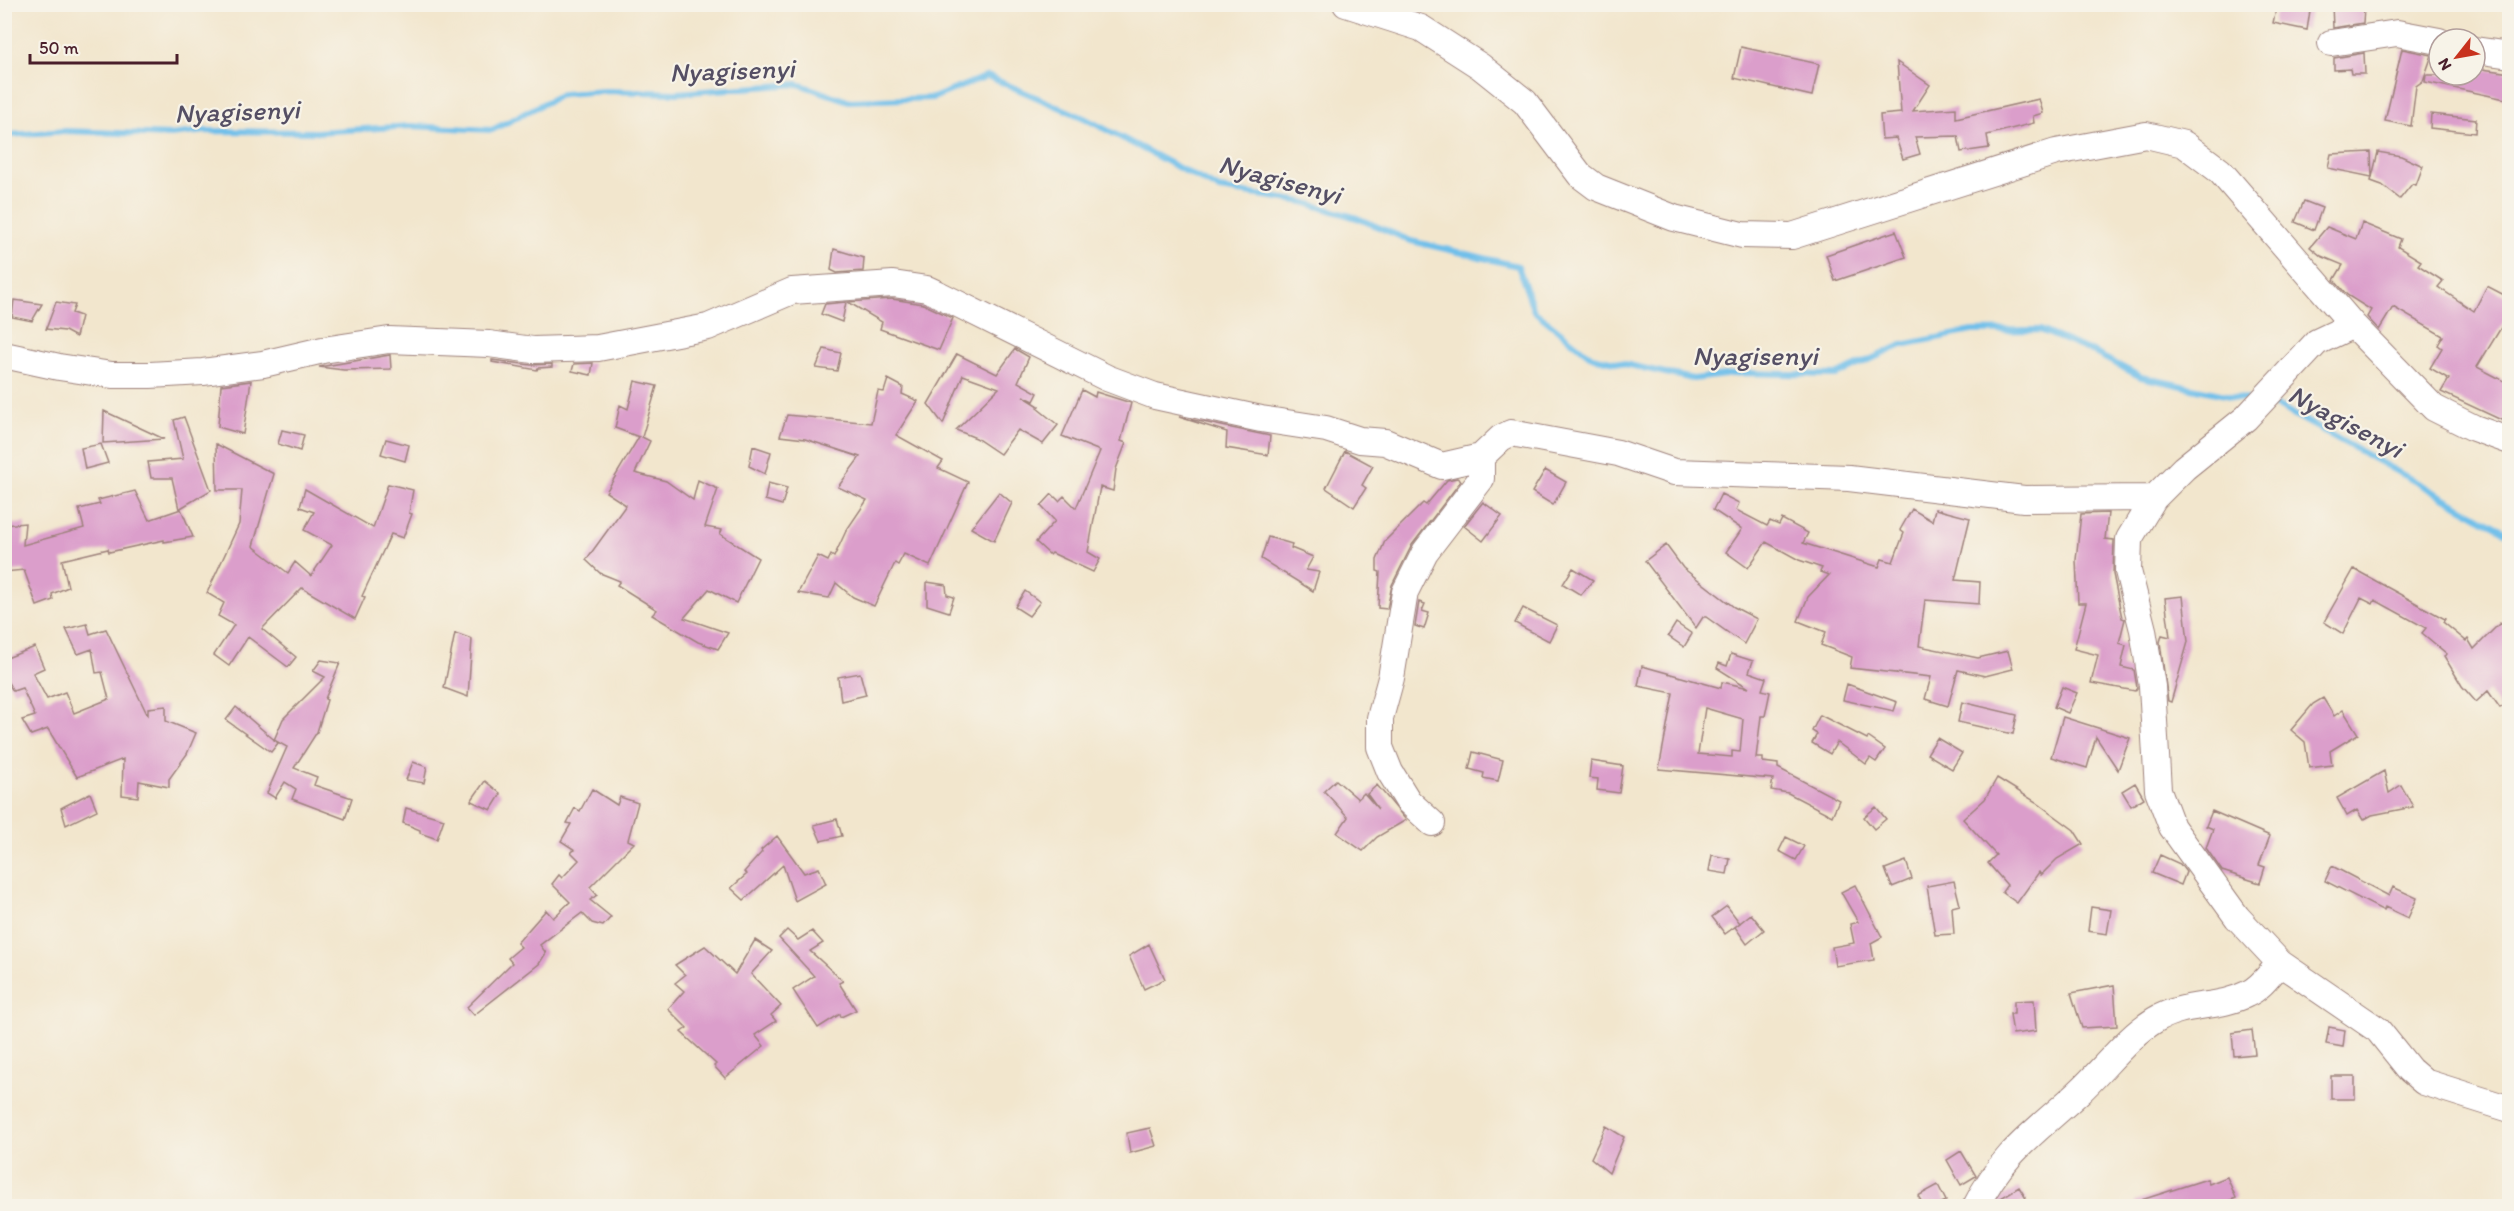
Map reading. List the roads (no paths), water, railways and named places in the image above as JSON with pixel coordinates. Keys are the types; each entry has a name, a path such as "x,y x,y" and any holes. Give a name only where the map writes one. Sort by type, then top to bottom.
{"street":[{"path":"1346,4 1420,28 1480,66 1525,102 1580,175 1596,187 1674,218 1742,235 1792,236 2056,152 2146,135 2184,144 2220,171 2353,325 2434,408 2510,441"},
{"path":"2331,43 2397,33 2427,38"},
{"path":"2487,52 2510,55"},
{"path":"4,355 112,375 150,375 203,372 253,365 389,340 489,344 533,350 598,348 708,327 792,291 893,284 927,289 1107,378 1155,396 1262,419 1326,429 1360,440 1385,442 1442,466 1481,457 1501,438 1511,433 1618,453 1674,472 1849,478 2024,499 2154,498"},
{"path":"2353,325 2317,342 2246,418 2184,468 2154,498 2129,539 2128,571 2143,630 2152,686 2158,790 2172,827 2237,917 2280,963 2378,1030 2410,1070 2424,1082 2510,1109"},
{"path":"1432,823 1408,801 1390,772 1380,747 1380,718 1391,678 1405,592 1425,552 1480,479 1481,457"},
{"path":"1976,1206 1986,1186 2018,1144 2079,1092 2155,1020 2194,1005 2227,1002 2248,994 2262,983 2280,963"}],"waterway":[{"name":"Nyagisenyi","path":"4,132 9,135 66,131 170,135 207,131 316,132 411,126 492,130 562,94 606,91 676,93 798,84 848,101 933,98 987,76 1084,118 1219,189 1303,202 1357,218 1411,241 1518,266 1534,311 1592,357 1693,379 1742,373 1836,375 1902,345 1972,331 2040,330 2091,351 2141,377 2253,401"},
{"name":"Nyagisenyi","path":"2269,404 2280,407 2510,534"}]}
